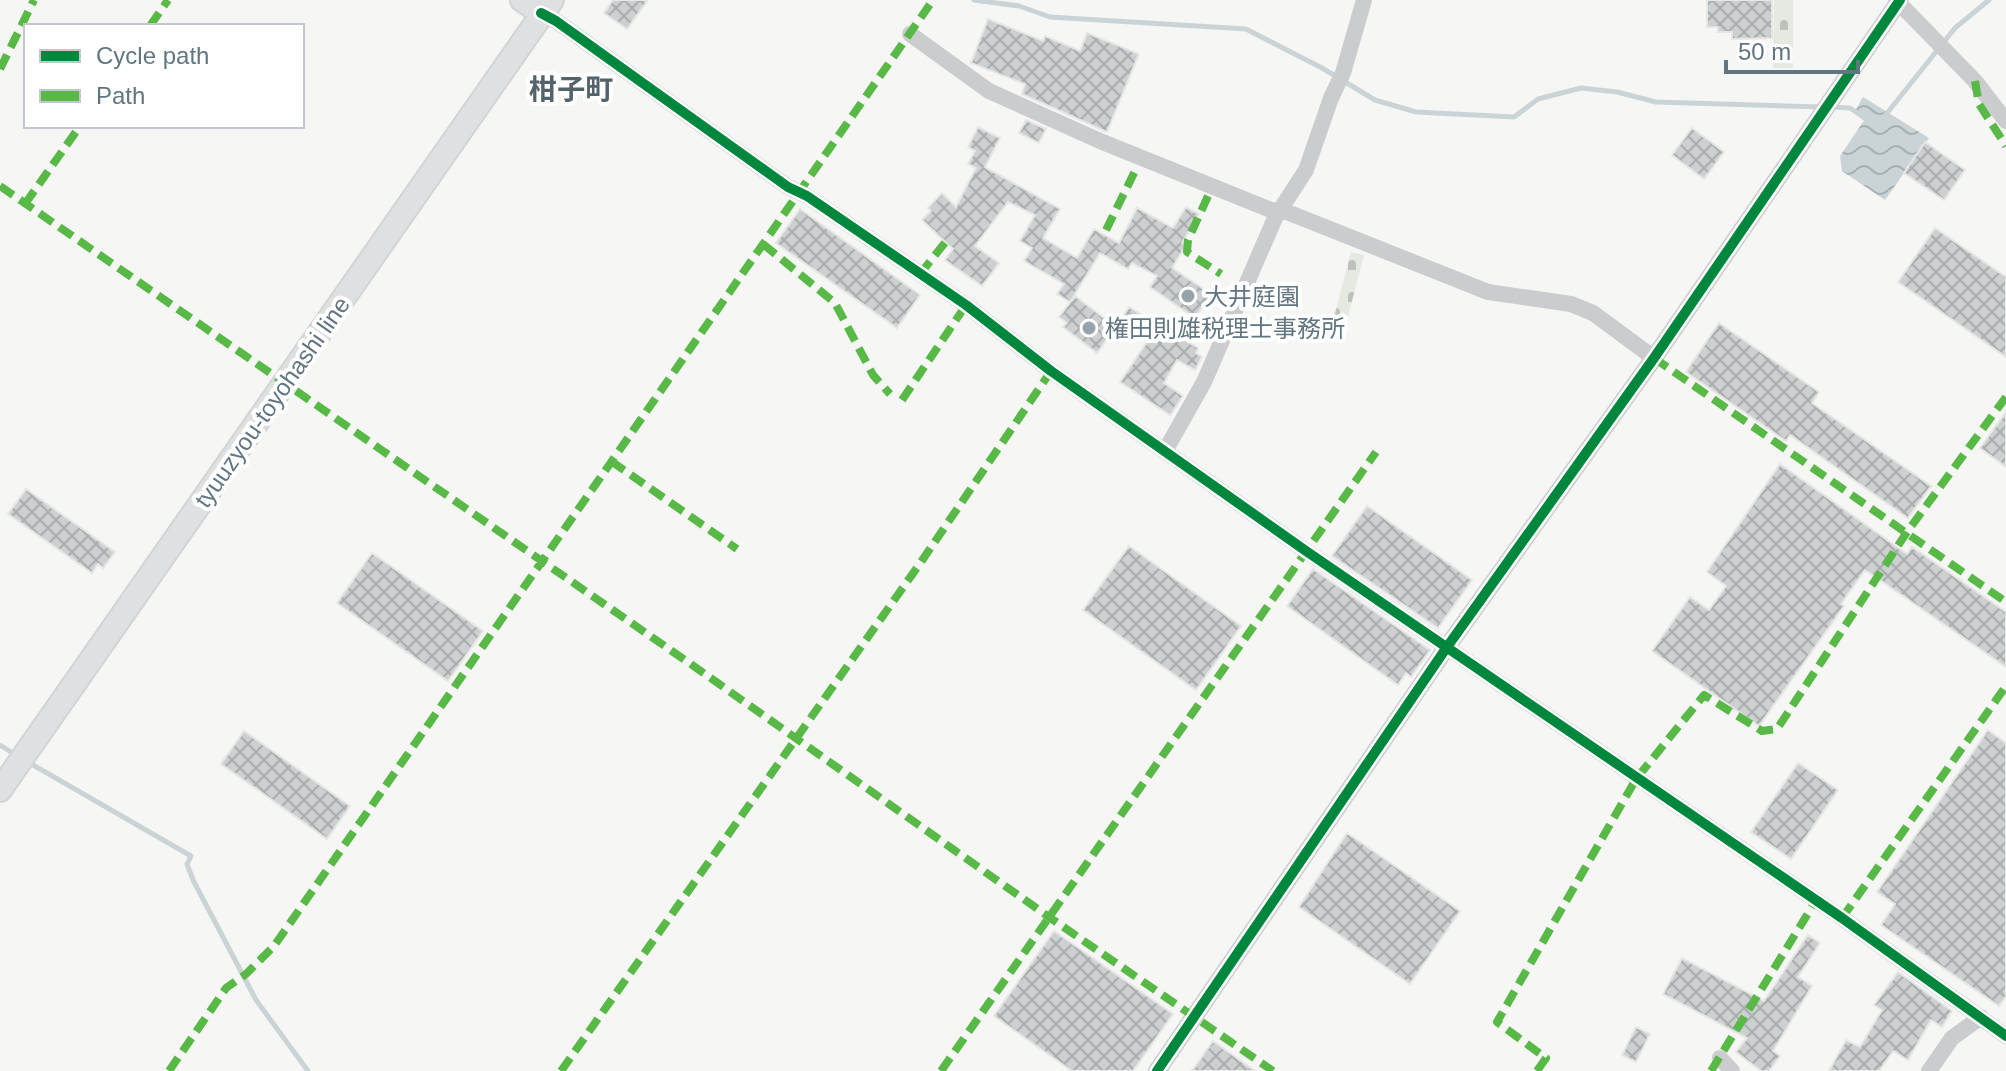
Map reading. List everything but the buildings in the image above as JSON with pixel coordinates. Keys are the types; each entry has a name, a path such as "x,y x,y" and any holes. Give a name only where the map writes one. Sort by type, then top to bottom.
{"main road":[{"path":"522,0 546,6"},
{"name":"tyuuzyou-toyohashi line","path":"0,790 546,6"}],"street":[{"path":"1165,451 1204,382 1279,211 1306,170 1340,80 1364,0"},
{"path":"1157,1071 1447,647 1654,358 1898,1 1975,81 2006,121"},
{"path":"546,6 556,21 788,187 807,196 966,305 1051,371 1306,551 2006,1036"},
{"path":"910,34 989,91 1100,141 1488,292 1571,304 1593,313 1654,358"},
{"path":"1929,1071 1952,1038 1981,1017"},
{"path":"1720,1058 1732,1071"}],"green space":[{"path":"1774,0 1793,0 1793,68 1773,68"},
{"path":"1351,252 1364,255 1346,324 1333,321"}],"water":[{"path":"1863,97 1929,138 1885,200 1842,171 1840,156 1865,119 1855,111"}],"waterway":[{"path":"974,0 1019,6 1050,17 1246,29 1322,68 1375,100 1416,112 1514,117 1538,99 1581,88 1617,92 1656,102 1821,107"},
{"path":"1884,117 1955,28 1989,0"},
{"path":"1831,107 1850,108 1869,121"},
{"path":"0,745 16,755"},
{"path":"28,762 191,856 187,864 193,880 256,1000 308,1071"}],"marked path":[{"path":"0,69 34,0"},
{"path":"151,24 168,0"},
{"path":"169,1071 226,988 246,974 274,946 933,0"},
{"path":"1975,81 1979,104 2006,146"},
{"path":"25,204 79,128"},
{"path":"1106,230 1136,169"},
{"path":"0,186 1273,1071"},
{"path":"1208,196 1188,240 1187,252 1221,274"},
{"path":"920,274 947,240"},
{"path":"763,244 835,303 873,375 890,394"},
{"path":"902,400 966,305"},
{"path":"1654,358 2006,602"},
{"path":"561,1071 921,562 1051,371"},
{"path":"1537,1071 1546,1058 1497,1022 1636,779 1704,695 1762,731 1777,729 1907,532 2006,397"},
{"path":"941,1071 1376,452"},
{"path":"611,461 737,549"},
{"path":"1842,918 2006,686"},
{"path":"1711,1071 1815,902"}],"cycle path":[{"path":"1157,1071 1447,647 1654,358 1900,0"},
{"path":"541,13 788,187 807,196 966,305 1051,371 1306,551 1842,918 2006,1036"}],"place":[{"name":"大井庭園","path":"1188,296"},
{"name":"権田則雄税理士事務所","path":"1089,328"}],"district":[{"name":"柑子町","path":"571,89"}]}
